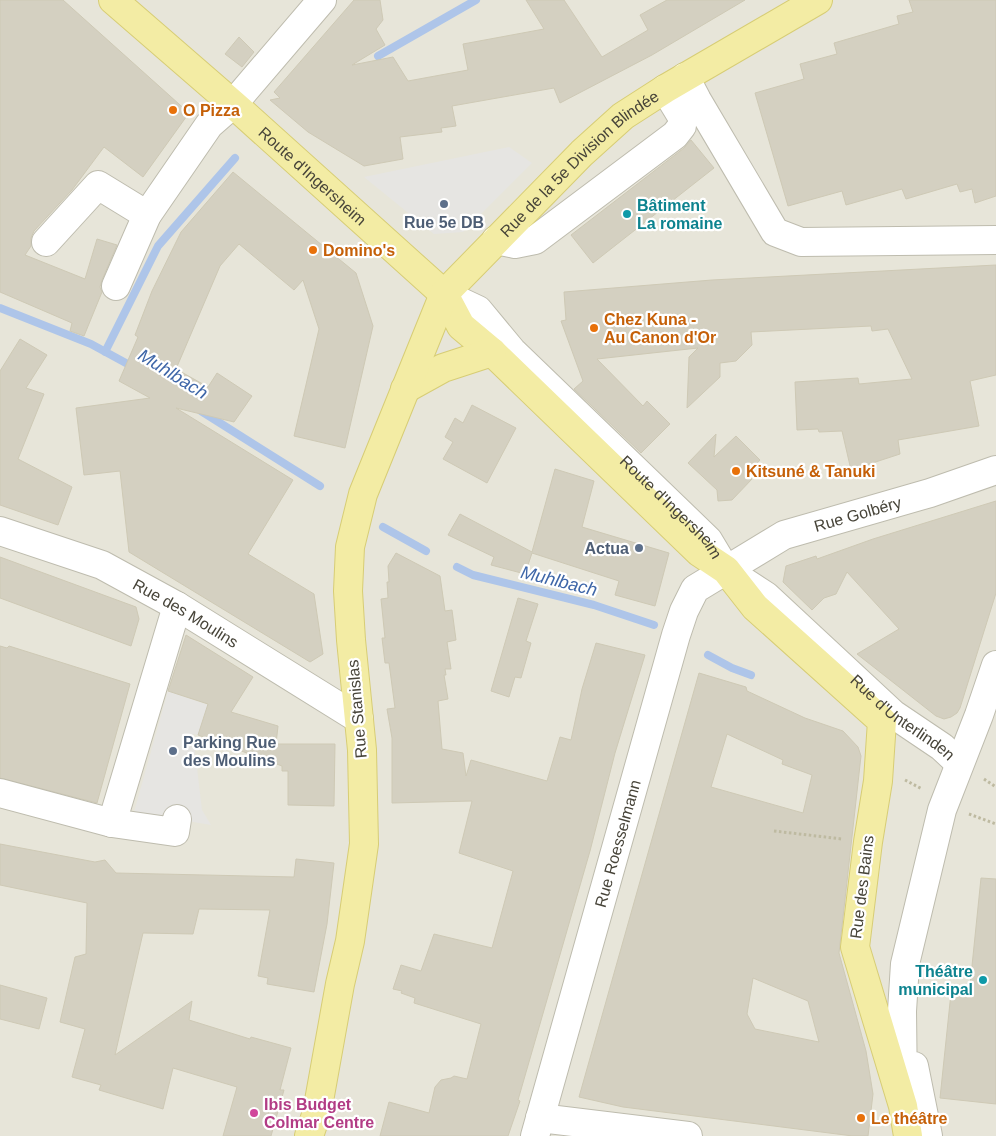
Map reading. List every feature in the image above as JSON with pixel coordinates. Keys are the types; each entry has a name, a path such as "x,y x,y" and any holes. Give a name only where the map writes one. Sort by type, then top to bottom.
{"main road":[{"name":"Route d'Ingersheim","path":"113,0 233,104 444,294 461,326 492,352 699,552 726,570"},
{"name":"Rue de la 5e Division Blindée","path":"444,294 582,153 623,116 675,83 818,0"},
{"name":"Rue Stanislas","path":"309,1136 317,1112 340,984 350,941 364,844 362,750 348,591 350,547 363,494 444,294"},
{"path":"405,389 443,368 492,352"},
{"name":"Rue d'Unterlinden","path":"726,570 755,607 882,721"},
{"name":"Rue des Bains","path":"882,721 878,769 855,947 903,1106 908,1136"}],"street":[{"path":"116,286 147,215 209,125 233,104 322,0"},
{"path":"675,83 697,100 775,232 801,242 996,240"},
{"name":"Rue de la 5e Division Blindée","path":"496,240 515,244 535,240 675,135 682,126 675,83"},
{"path":"46,242 98,185 147,215"},
{"name":"Route d'Ingersheim","path":"444,294 478,310 512,352 708,540 726,570"},
{"name":"Rue Golbéry","path":"726,570 784,535 930,493 996,470"},
{"name":"Rue des Moulins","path":"0,531 102,564 177,606 359,719"},
{"name":"Rue d'Unterlinden","path":"726,570 766,596 893,714 942,747 959,763"},
{"name":"Rue Roesselmann","path":"537,1127 684,611 695,589 726,570"},
{"path":"112,823 177,606"},
{"name":"Rue des Bains","path":"903,1106 902,1011 905,964 945,802 979,715 996,665"},
{"name":"Rue d'Unterlinden","path":"882,721 943,762 959,763"},
{"path":"0,793 112,823 175,832 177,819"},
{"name":"Rue des Bains","path":"902,1011 928,1136"},
{"path":"537,1127 688,1136"}],"path":[{"path":"878,769 908,781 964,812 996,824"},
{"path":"774,831 868,842"}],"shaded area":[{"path":"0,0 996,0 996,1136 0,1136"},
{"name":"Rue 5e DB","path":"509,147 532,163 463,232 434,234 364,177"},
{"name":"Parking Rue des Moulins","path":"168,691 208,705 198,735 193,734 202,810 211,825 134,812"}],"building":[{"path":"0,0 63,0 189,113 143,177 104,147 72,190 34,231 31,238 31,246 25,255 85,279 97,239 117,245 102,280 100,287 102,292 84,336 70,331 72,323 0,292"},
{"path":"354,0 380,0 383,20 376,29 385,45 352,65 393,57 408,81 468,70 463,44 544,29 526,0 564,0 602,57 648,30 640,15 667,0 745,0 652,55 560,103 554,88 452,106 456,126 441,128 442,132 400,137 403,159 364,166 308,132 270,100 280,98 274,92"},
{"path":"909,0 996,0 996,196 975,203 972,189 960,192 957,184 906,199 902,189 846,205 842,191 788,206 755,93 804,79 800,64 837,54 834,43 899,24 897,16 913,12"},
{"path":"239,37 254,52 242,67 225,54"},
{"name":"Bâtiment La romaine","path":"691,140 714,168 593,263 571,235 684,148"},
{"path":"233,172 356,273 373,326 345,448 294,436 319,329 303,280 294,290 239,244 220,266 176,369 208,387 217,373 252,396 234,422 176,408 293,480 248,554 314,594 323,654 310,662 129,552 120,471 84,475 76,408 150,398 119,381 138,337 135,335 152,291 181,232"},
{"path":"996,265 996,375 970,381 979,426 898,440 900,454 851,470 842,431 819,432 818,429 797,430 795,382 858,378 859,384 912,379 888,329 872,331 871,326 751,332 752,345 736,361 720,363 720,377 687,408 689,357 698,348 597,359 643,406 647,401 670,424 641,453 574,389 583,381 561,321 566,320 564,292 712,280"},
{"path":"20,339 47,355 26,388 44,394 18,459 72,487 58,525 0,505 0,371"},
{"path":"472,405 516,428 487,483 443,459 453,442 445,437 455,418 463,423"},
{"path":"716,434 714,457 736,436 760,460 747,474 752,479 732,500 718,501 717,490 688,463"},
{"path":"555,469 594,481 582,527 669,553 655,606 615,595 619,581 532,553 525,574 491,565 494,557 448,535 460,514 532,552"},
{"path":"996,501 996,593 960,708 951,717 944,719 936,716 857,654 899,629 847,572 836,594 824,598 812,610 783,582 786,566 816,556 817,559 873,539"},
{"path":"396,553 440,576 445,611 452,610 456,640 447,642 451,669 445,669 446,675 444,675 448,699 438,701 442,749 463,753 466,776 471,760 547,781 560,737 571,740 582,689 596,643 645,655 615,753 590,851 518,1100 520,1101 508,1136 380,1136 389,1102 429,1113 435,1087 441,1080 454,1076 467,1079 481,1024 414,1003 415,998 401,993 402,991 393,989 401,965 421,971 434,934 492,948 513,871 459,853 472,801 392,803 392,738 387,709 395,708 389,663 385,663 382,638 385,638 381,599 388,598 388,566"},
{"path":"0,557 136,607 139,619 131,646 0,598"},
{"path":"518,598 538,604 526,641 531,643 521,678 515,677 509,697 491,691"},
{"path":"186,635 253,677 231,712 278,726 276,744 335,744 334,806 288,805 288,771 282,771 282,766 198,735 208,704 168,691"},
{"path":"0,646 7,648 9,646 130,684 97,803 0,778"},
{"path":"699,673 746,687 747,691 805,718 843,731 858,747 861,756 839,953 866,1051 873,1094 868,1136 853,1136 623,1107 579,1097","holes":["727,734 783,760 782,764 812,775 803,813 711,787","753,978 808,1001 819,1042 755,1029 747,1014"]},
{"path":"0,844 95,862 105,860 116,873 294,877 296,859 334,863 327,924 314,992 267,984 268,978 258,976 270,910 199,909 193,934 143,933 115,1055 192,1001 189,1020 250,1039 251,1037 291,1048 280,1090 284,1090 271,1136 223,1136 237,1087 173,1068 163,1109 99,1090 101,1085 72,1077 85,1029 60,1022 75,957 86,954 87,903 0,885"},
{"name":"Théâtre municipal","path":"981,878 996,879 996,1104 940,1098 951,993 969,995"},
{"path":"0,985 47,998 39,1029 0,1019"}],"waterway":[{"path":"378,56 476,0"},
{"path":"105,352 158,246 235,158"},
{"name":"Muhlbach","path":"0,308 91,344 135,368"},
{"name":"Muhlbach","path":"201,411 320,486"},
{"name":"Muhlbach","path":"383,527 426,551"},
{"name":"Muhlbach","path":"457,567 473,575 594,605 654,625"},
{"name":"Muhlbach","path":"708,655 732,668 751,675"}],"place":[{"name":"O Pizza","path":"173,110"},
{"name":"Rue 5e DB","path":"444,204"},
{"name":"Bâtiment La romaine","path":"627,214"},
{"name":"Domino's","path":"313,250"},
{"name":"Chez Kuna - Au Canon d'Or","path":"594,328"},
{"name":"Kitsuné & Tanuki","path":"736,471"},
{"name":"Actua","path":"639,548"},
{"name":"Parking Rue des Moulins","path":"173,751"},
{"name":"Théâtre municipal","path":"983,980"},
{"name":"Ibis Budget Colmar Centre","path":"254,1113"},
{"name":"Le théâtre","path":"861,1118"}]}
